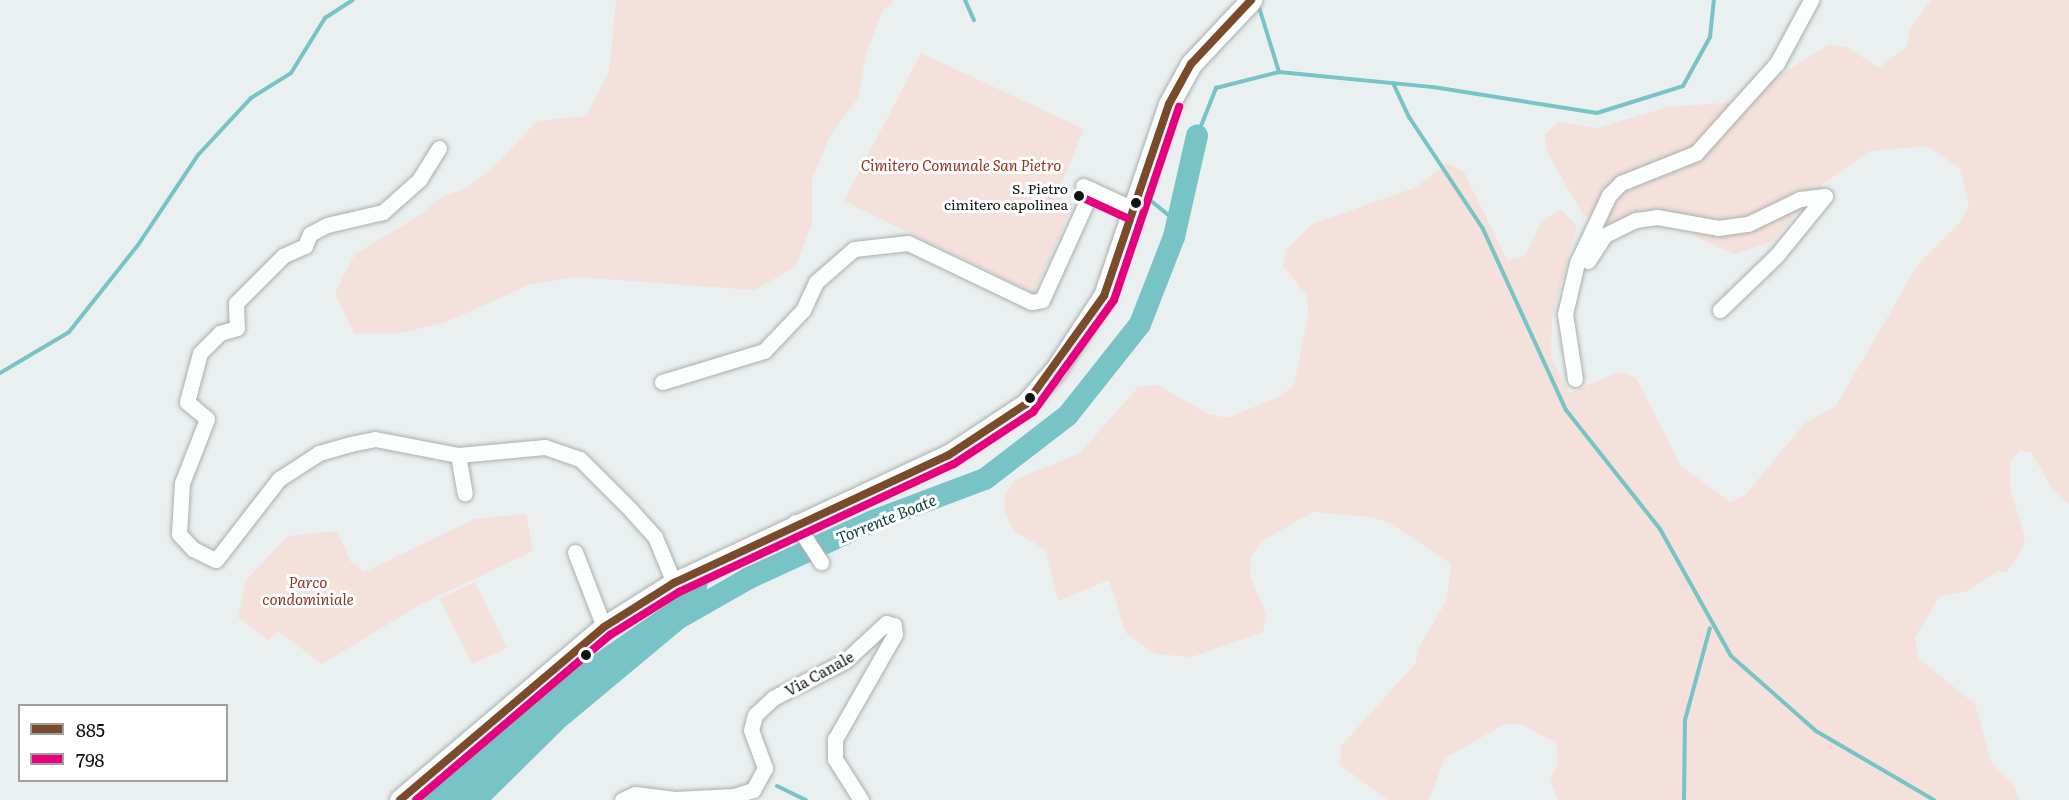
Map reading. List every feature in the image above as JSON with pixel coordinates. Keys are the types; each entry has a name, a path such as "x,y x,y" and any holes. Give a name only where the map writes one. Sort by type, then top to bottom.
{"street":[{"path":"404,798 604,627 674,582 795,522 949,455 1026,404 1056,369 1104,296 1131,208 1169,104 1191,64 1251,0"},
{"path":"1575,379 1565,314 1577,263 1609,195 1621,183 1696,153 1777,63 1811,0"},
{"path":"439,148 420,179 383,212 327,225 310,234 305,246 283,256 236,303 237,328 220,333 200,353 187,402 207,419 176,506 179,534 193,549 216,560 279,479 319,453 375,439 458,455 545,447 580,459 655,537 674,582"},
{"path":"662,381 764,351 803,310 816,282 854,249 908,243 1031,302 1042,300 1087,188 1131,208"},
{"path":"1577,263 1589,260 1605,235 1636,220 1658,218 1718,228 1748,224 1800,199 1825,196 1776,256 1720,310"},
{"path":"458,455 465,493"},
{"path":"795,522 818,558"},
{"path":"575,552 604,627"},
{"name":"Via Canale","path":"622,800 635,794 734,796 753,790 765,768 751,730 755,715 773,698 845,661 886,622 894,626 895,634 835,739 836,759 861,800"}],"green space":[{"path":"616,0 894,0 882,12 866,54 858,98 830,136 812,179 812,224 796,266 755,290 576,277 529,285 446,322 401,333 354,334 335,293 355,254 425,212 438,199 464,189 494,167 537,121 586,116 609,72"},
{"path":"1931,0 2069,0 2069,504 2053,490 2031,452 2019,451 2010,462 2010,487 2025,538 2022,550 2007,572 1998,571 1967,591 1939,597 1915,638 1919,659 1975,704 1991,762 2013,784 2019,800 1558,800 1550,780 1558,763 1556,743 1523,725 1505,724 1445,758 1429,800 1388,800 1340,765 1341,746 1415,664 1419,647 1447,600 1451,564 1390,523 1370,517 1313,512 1262,541 1251,556 1250,576 1266,613 1263,632 1192,657 1155,654 1126,633 1109,580 1058,601 1046,550 1014,531 1006,515 1004,496 1015,480 1080,453 1138,387 1157,385 1208,414 1227,418 1279,397 1294,385 1309,313 1306,294 1283,266 1287,249 1312,224 1417,187 1447,163 1464,172 1507,260 1525,256 1541,223 1560,209 1577,226 1552,318 1551,358 1570,393 1619,372 1636,378 1681,466 1730,502 1745,495 1804,424 1836,406 1919,263 1960,222 1969,206 1960,168 1927,146 1870,151 1823,184 1770,243 1734,254 1698,238 1671,213 1616,224 1583,215 1547,152 1545,134 1559,122 1597,128 1668,107 1723,103 1757,90 1828,45 1847,47 1879,68 1907,46 1910,28"},
{"name":"Cimitero Comunale San Pietro","path":"921,53 1084,129 1056,197 1073,204 1034,293 844,201"},
{"name":"Parco condominiale","path":"526,514 533,551 421,604 322,664 278,631 269,641 238,617 246,580 288,536 337,531 351,562 364,572 475,519"},
{"path":"475,582 507,648 472,664 440,599"}],"water":[{"path":"709,575 703,612 565,727 491,800 416,800 572,670"}],"waterway":[{"path":"0,373 69,332 138,245 198,155 251,98 291,73 325,18 353,0"},
{"path":"965,0 974,20"},
{"path":"1197,136 1216,88 1279,72 1433,87 1597,113 1683,86 1710,37 1714,0"},
{"path":"1258,4 1279,72"},
{"path":"1393,83 1409,117 1483,229 1566,410 1660,529 1731,656 1816,731 1934,800"},
{"name":"Torrente Boate","path":"679,618 749,578 873,521 985,479 1068,415 1140,324 1174,237 1197,136"},
{"path":"1145,196 1177,222"},
{"path":"1684,800 1685,720 1710,628"},
{"path":"777,786 806,800"}],"transit line":[{"name":"885","path":"400,800 604,627 674,583 949,455 1026,404 1104,296 1169,104 1191,64 1251,0"},
{"name":"798","path":"416,800 610,635 679,592 954,464 1033,412 1114,300 1179,107"},
{"name":"798","path":"1079,196 1127,218"}],"place":[{"name":"S. Pietro cimitero capolinea","path":"1079,196"}]}
